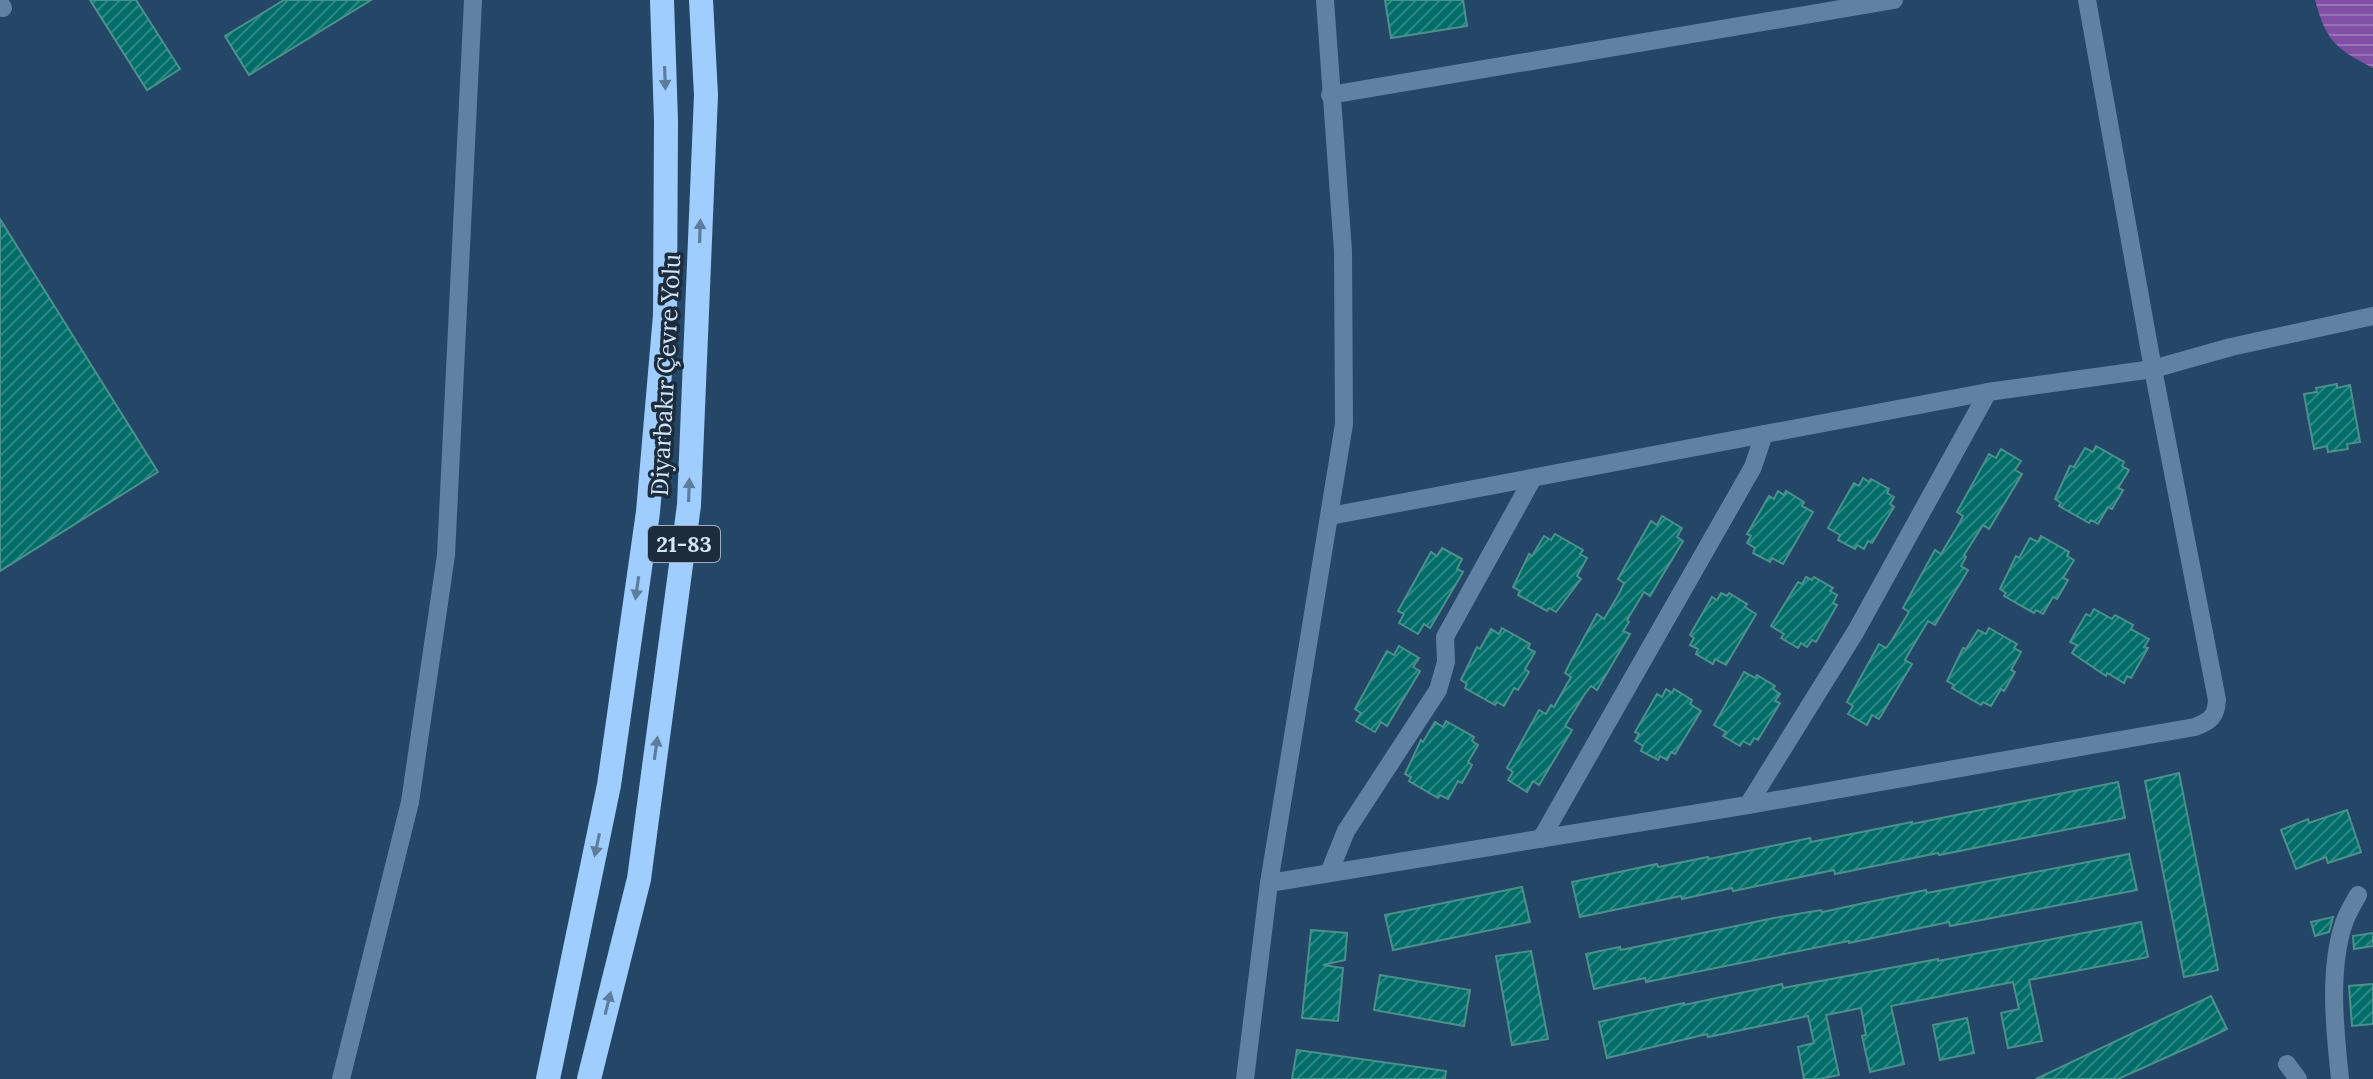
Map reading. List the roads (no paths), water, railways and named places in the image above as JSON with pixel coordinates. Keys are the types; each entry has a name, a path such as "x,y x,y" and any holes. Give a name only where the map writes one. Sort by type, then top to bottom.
{"highway":[{"name":"Diyarbakır Çevre Yolu","path":"548,1079 609,785 648,512 665,315 666,121 662,0"},
{"name":"Diyarbakır Çevre Yolu","path":"589,1079 639,879 689,505 706,95 701,0"}],"street":[{"path":"341,1079 410,802 446,555 473,0"},
{"path":"1245,1079 1269,883 1344,424 1343,251 1325,0"},
{"path":"1330,95 1894,0"},
{"path":"1269,883 1748,805 2209,722 2216,713 2217,700 2153,369 2087,0"},
{"path":"1330,516 1988,392 2153,369 2231,347 2373,316"},
{"path":"1748,805 1856,631 1988,392"},
{"path":"1541,839 1753,467 1764,434"},
{"path":"1329,873 1346,831 1438,690 1446,662 1445,637 1533,478"},
{"path":"2340,1079 2334,1023 2338,952 2344,922 2358,895"}]}
